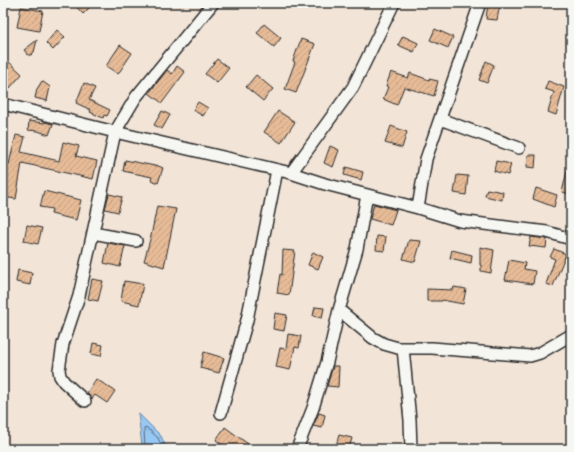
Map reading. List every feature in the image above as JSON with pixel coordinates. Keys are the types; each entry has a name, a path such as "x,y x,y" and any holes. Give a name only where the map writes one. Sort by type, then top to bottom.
{"street":[{"path":"85,401 64,382 60,376 59,370 63,344 77,302 115,132 136,97 213,3"},
{"path":"291,172 353,87 394,3"},
{"path":"418,208 426,159 480,3"},
{"path":"3,104 115,132 291,172 325,184 418,208 460,221 547,232 571,239"},
{"path":"440,119 519,148"},
{"path":"221,413 247,320 277,170"},
{"path":"297,449 313,408 327,362 339,310 357,249 366,195"},
{"path":"93,233 136,241"},
{"path":"339,310 373,338 384,344 403,348 432,348 530,356 546,350 571,335"},
{"path":"403,348 410,420 411,449"}],"water":[{"path":"138,413 161,436 167,449 141,449 142,446"}],"building":[{"path":"73,3 94,3 83,14"},
{"path":"488,3 500,4 497,20 486,19"},
{"path":"21,7 43,11 39,31 17,27"},
{"path":"264,24 281,38 274,47 257,33"},
{"path":"435,29 453,37 448,48 430,40"},
{"path":"57,30 65,37 53,50 46,43"},
{"path":"403,36 418,43 414,52 398,45"},
{"path":"301,39 315,44 296,93 285,89 295,62 293,61"},
{"path":"37,40 34,52 31,55 28,55 24,50"},
{"path":"120,45 132,53 118,74 106,66"},
{"path":"217,59 229,68 217,83 205,74"},
{"path":"8,61 22,74 3,96 3,87"},
{"path":"486,61 494,65 487,83 479,80"},
{"path":"177,66 185,72 162,103 149,93 167,70 172,74"},
{"path":"391,72 408,78 410,73 429,80 438,81 434,96 404,87 397,105 383,99 388,87 386,86"},
{"path":"256,75 273,89 263,101 246,87"},
{"path":"42,81 50,87 47,101 35,98 37,89"},
{"path":"548,81 564,87 556,115 548,112 554,92 545,89"},
{"path":"84,83 95,88 89,100 110,110 107,116 104,115 103,118 76,103"},
{"path":"198,102 208,108 203,116 193,110"},
{"path":"162,111 170,115 162,129 154,125"},
{"path":"278,111 295,122 281,143 264,132"},
{"path":"29,121 53,124 49,135 38,131 28,130"},
{"path":"391,126 407,132 402,148 385,143"},
{"path":"16,135 25,137 21,152 59,161 63,142 79,146 76,156 97,161 93,179 22,163 16,199 3,197 3,163 9,164"},
{"path":"330,146 339,150 333,167 324,163"},
{"path":"528,155 536,155 535,168 527,167"},
{"path":"125,160 156,165 163,168 158,183 151,180 152,177 123,171"},
{"path":"496,161 511,164 508,175 494,171"},
{"path":"346,167 363,172 361,180 344,175"},
{"path":"568,167 571,167 570,194 562,192"},
{"path":"457,175 468,176 466,195 454,193"},
{"path":"536,188 557,195 554,207 533,199"},
{"path":"487,189 503,192 502,200 485,196"},
{"path":"44,191 81,200 76,220 51,214 52,209 40,207"},
{"path":"109,194 122,197 118,212 105,209"},
{"path":"374,204 396,210 391,225 370,219"},
{"path":"157,206 176,209 164,267 144,261"},
{"path":"27,225 42,228 38,244 24,241"},
{"path":"377,236 386,237 384,251 376,250"},
{"path":"531,237 547,239 546,248 529,246"},
{"path":"409,240 421,241 415,262 403,259"},
{"path":"108,243 125,246 120,267 104,263"},
{"path":"480,247 494,250 491,273 481,271"},
{"path":"554,249 566,254 553,286 546,284 555,259 550,257"},
{"path":"283,250 295,251 289,295 277,293 280,274 282,275"},
{"path":"452,250 472,255 471,263 450,258"},
{"path":"313,252 323,257 318,269 308,265"},
{"path":"509,260 525,263 524,269 535,271 533,284 505,280"},
{"path":"18,270 32,273 30,285 16,282"},
{"path":"92,279 103,281 98,301 88,299"},
{"path":"124,281 143,284 139,305 121,301"},
{"path":"454,287 466,289 463,304 442,300 427,301 427,289 453,290"},
{"path":"315,307 324,308 322,318 313,316"},
{"path":"275,313 287,315 284,331 273,329"},
{"path":"288,334 301,336 299,348 295,347 290,370 276,367 280,348 286,349"},
{"path":"93,343 103,345 101,356 91,354"},
{"path":"204,352 224,358 219,373 200,368"},
{"path":"333,366 339,366 338,387 327,386"},
{"path":"96,379 115,391 107,403 95,395 92,399 87,393"},
{"path":"319,413 325,415 322,428 313,426"},
{"path":"225,427 248,444 245,449 228,449 216,440"},
{"path":"339,435 352,438 349,449 335,449"}]}
